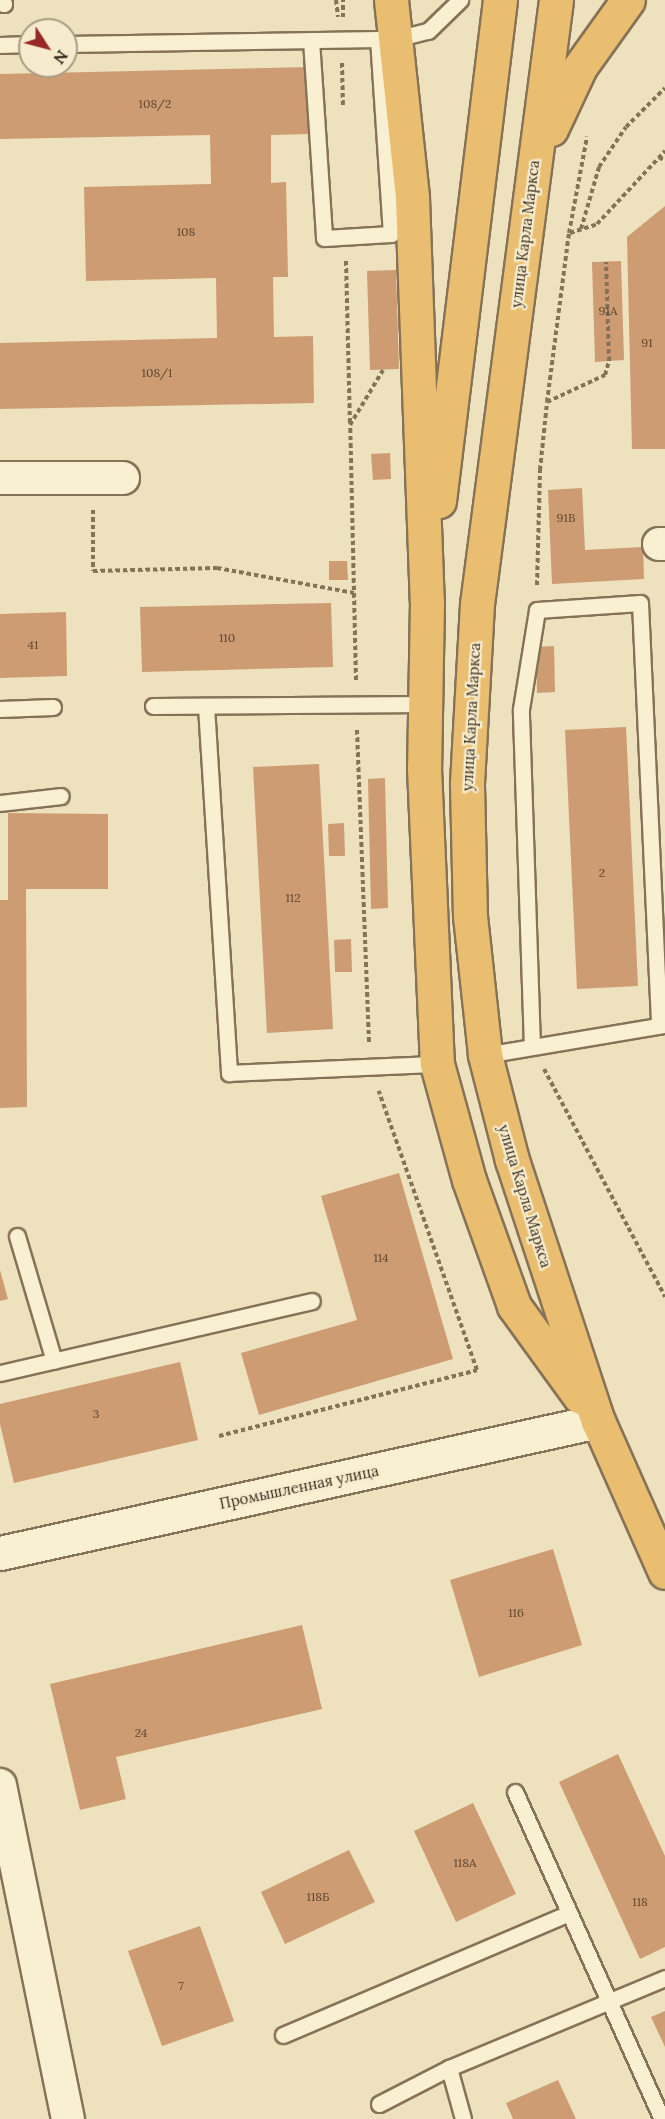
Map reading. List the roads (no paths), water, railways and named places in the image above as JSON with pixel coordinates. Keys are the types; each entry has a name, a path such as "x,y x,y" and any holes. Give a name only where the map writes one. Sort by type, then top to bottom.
{"highway":[{"path":"391,0 387,39 412,198 427,601"},
{"path":"427,601 500,0"},
{"name":"улица Карла Маркса","path":"556,0 477,604 467,785 470,916 485,1055 512,1160 598,1421 665,1572"},
{"path":"531,194 562,99 605,27 628,0"},
{"name":"улица Карла Маркса","path":"427,601 425,802 437,1064 469,1180 514,1306 598,1421"}],"street":[{"path":"0,478 108,478"},
{"name":"Промышленная улица","path":"0,1553 598,1421"},
{"path":"0,1785 68,2119"}],"lane":[{"path":"78,44 387,39 428,31 460,0"},
{"path":"311,40 324,238 391,234 387,39"},
{"path":"0,45 18,44"},
{"path":"485,1055 662,1026 640,603 537,610 521,710 532,1047"},
{"path":"153,706 426,704"},
{"path":"207,706 229,1073 437,1064"},
{"path":"0,709 53,707"},
{"path":"0,803 62,796"},
{"path":"17,1236 54,1361"},
{"path":"0,1373 312,1301"},
{"path":"515,1791 662,2119"},
{"path":"283,2035 570,1913"},
{"path":"379,2104 449,2068 610,2004 665,1978"},
{"path":"449,2068 463,2119"}]}
